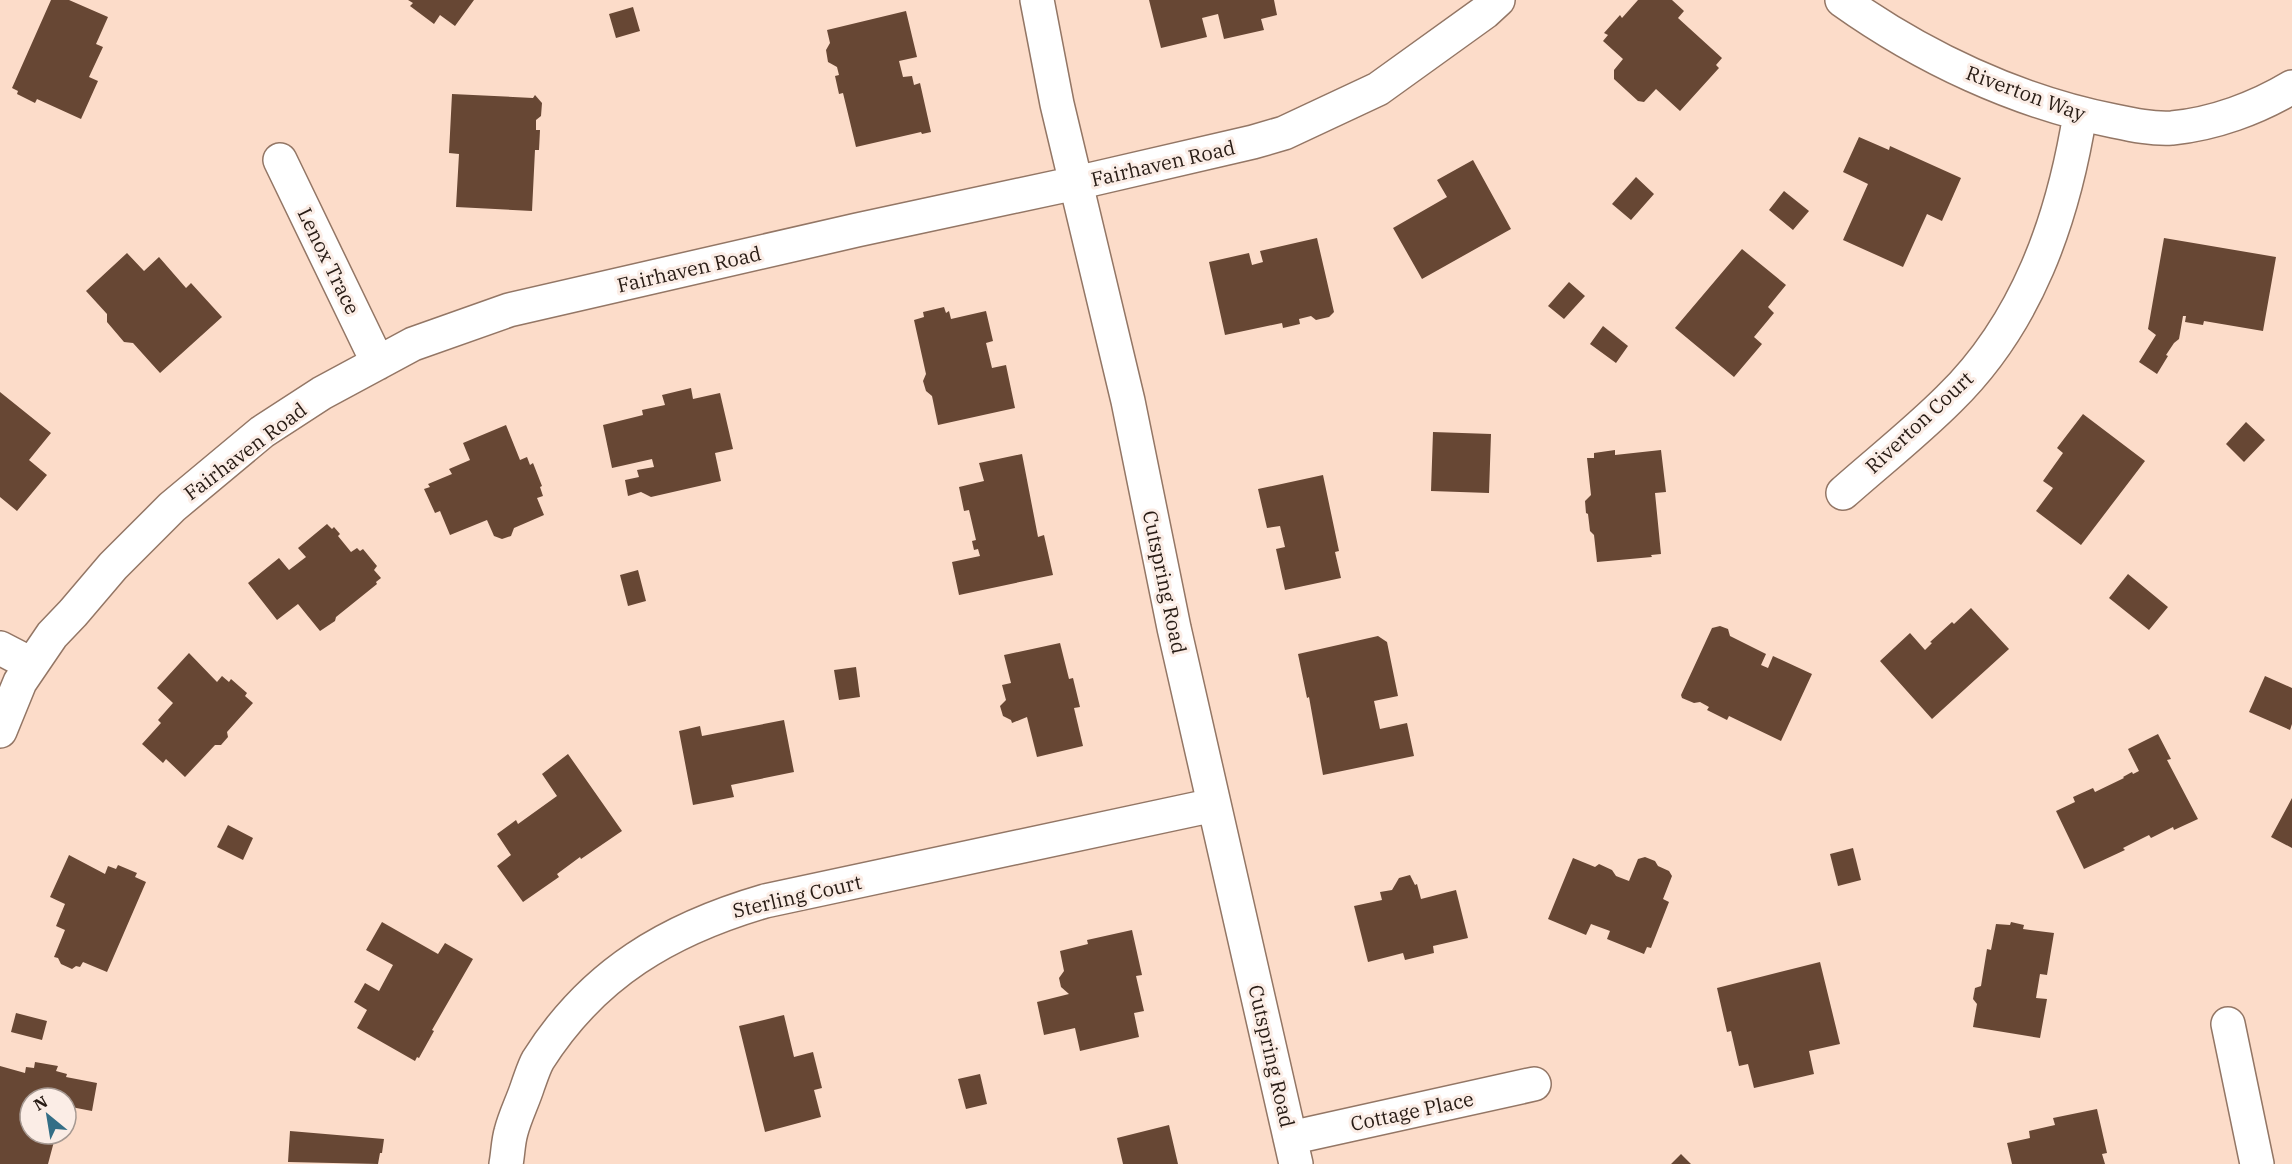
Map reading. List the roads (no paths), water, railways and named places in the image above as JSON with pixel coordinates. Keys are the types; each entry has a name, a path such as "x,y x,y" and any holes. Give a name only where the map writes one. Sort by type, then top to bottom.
{"street":[{"name":"Cutspring Road","path":"1037,0 1058,104 1128,401 1174,628 1293,1151"},
{"name":"Fairhaven Road","path":"0,731 21,682 52,635 74,613 113,566 172,507 262,432 322,393 413,344 509,310 846,232 1076,183 1284,133 1378,89 1485,12 1498,0"},
{"name":"Riverton Way","path":"1842,0 1866,17 1957,68 2045,104 2148,128 2173,128 2239,112 2292,87"},
{"name":"Riverton Court","path":"1843,492 1950,399 1990,352 2015,316 2041,263 2061,205 2080,114"},
{"name":"Lenox Trace","path":"280,160 378,363"},
{"path":"0,648 31,664"},
{"name":"Sterling Court","path":"506,1164 511,1132 537,1061 577,1009 605,981 631,960 666,939 722,914 765,901 1214,805"},
{"path":"2228,1024 2257,1164"},
{"name":"Cottage Place","path":"1293,1151 1534,1084"}]}
